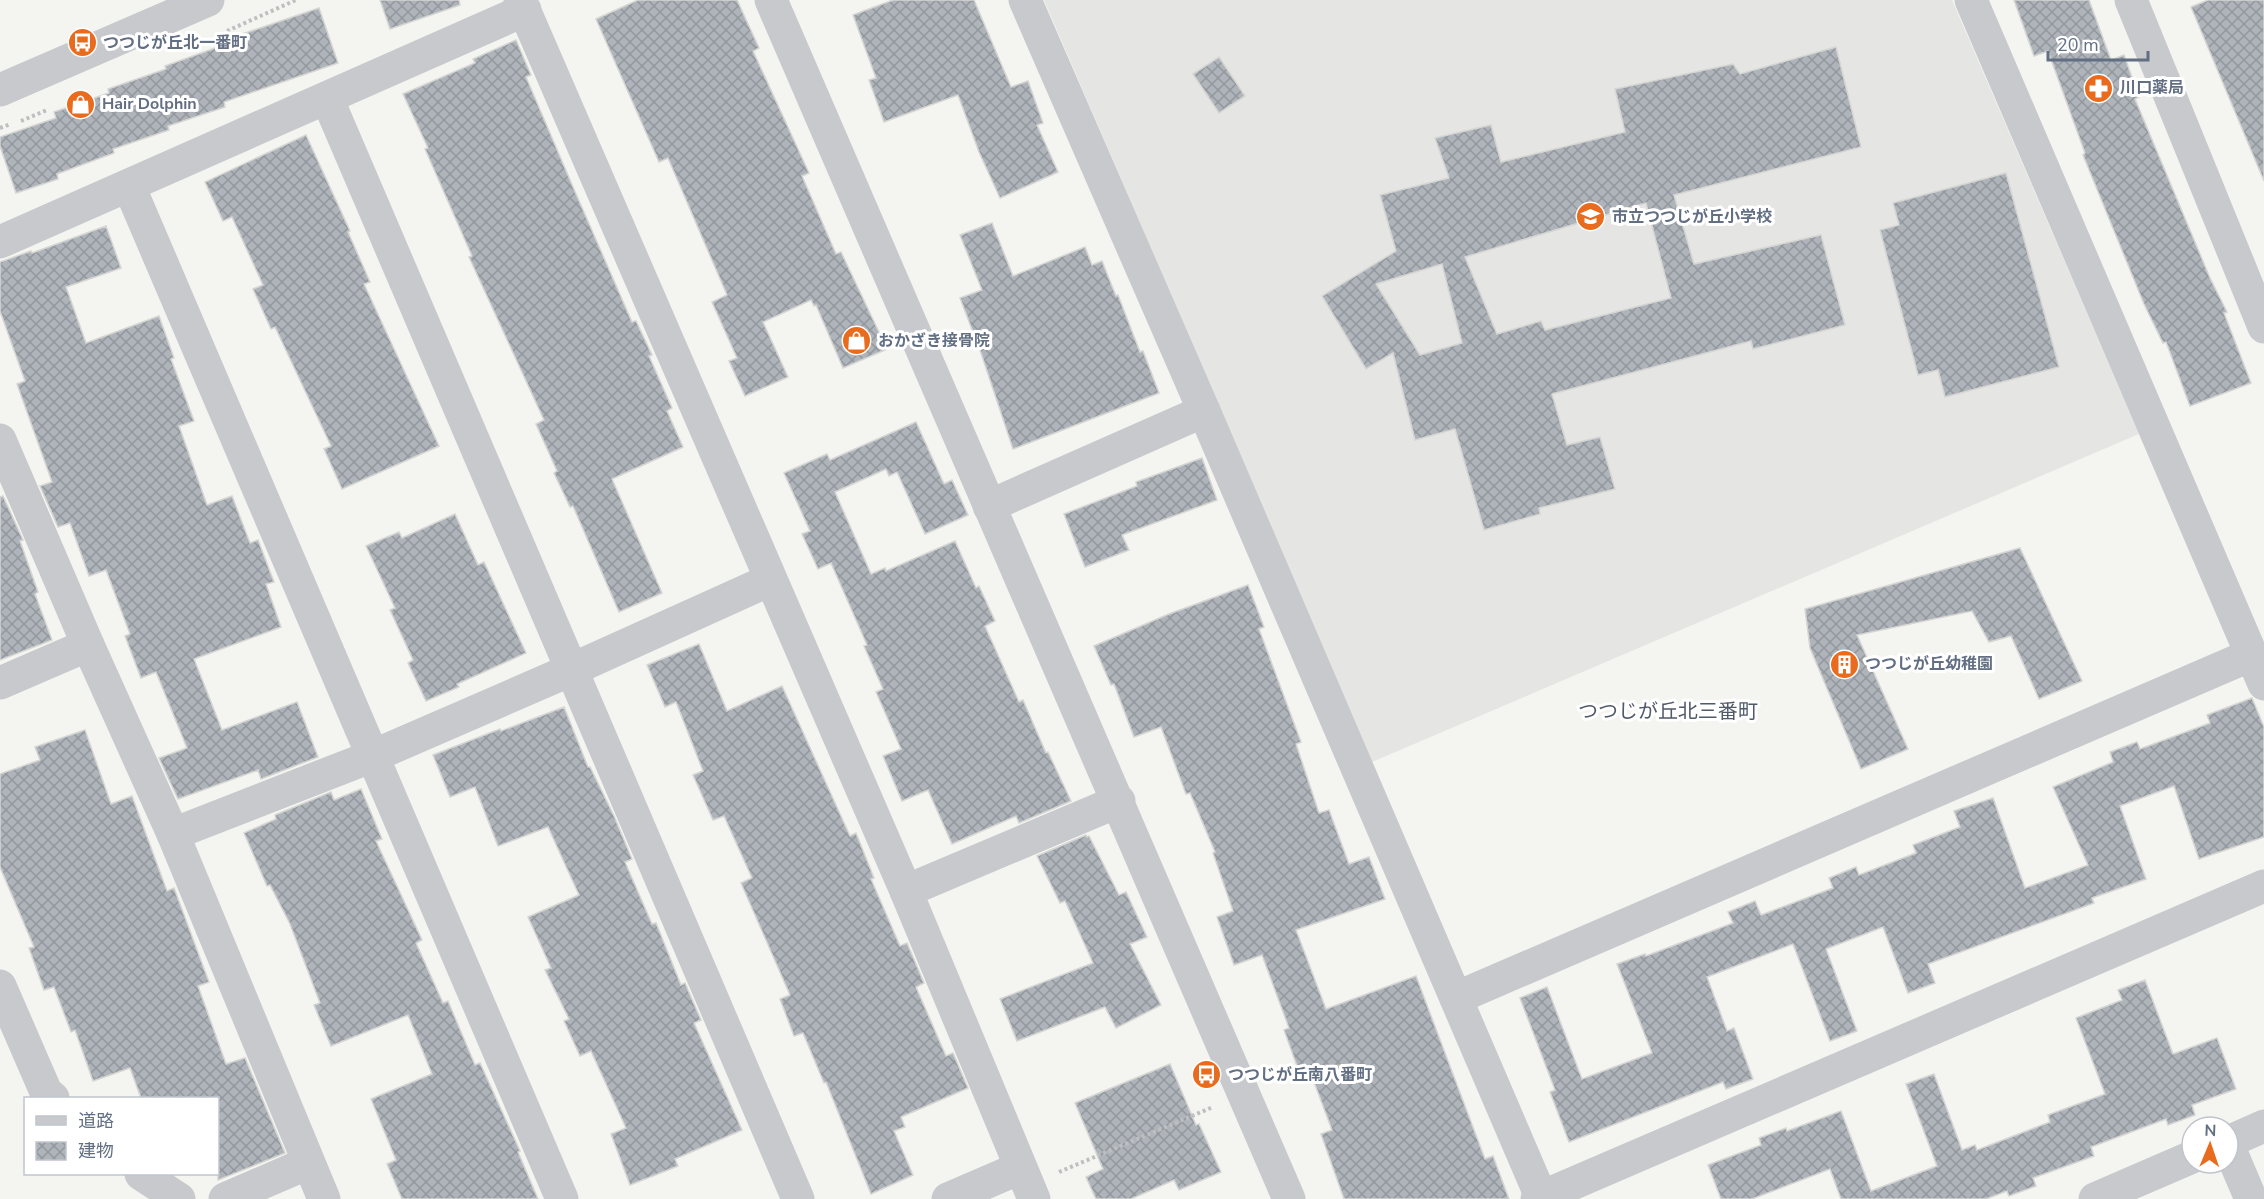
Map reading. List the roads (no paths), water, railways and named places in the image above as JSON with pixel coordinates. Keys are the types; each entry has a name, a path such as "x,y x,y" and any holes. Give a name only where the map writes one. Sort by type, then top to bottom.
{"street":[{"path":"0,90 208,0"},
{"path":"771,0 1289,1199"},
{"path":"1025,0 1204,411 1540,1198 2264,886"},
{"path":"1456,998 2258,670 1971,0"},
{"path":"2131,0 2264,327"},
{"path":"0,242 327,98 523,5 906,891 1028,1184 948,1199"},
{"path":"327,98 798,1199"},
{"path":"129,186 562,1199"},
{"path":"989,506 1204,411"},
{"path":"0,440 88,645 173,834 324,1199"},
{"path":"173,834 373,756 770,580"},
{"path":"0,683 88,645"},
{"path":"906,891 1119,801"},
{"path":"0,986 46,1092 52,1097"},
{"path":"2240,1137 2264,1126"},
{"path":"2095,1199 2180,1162"},
{"path":"225,1199 308,1163"},
{"path":"2240,1172 2251,1199"},
{"path":"144,1175 179,1199"}],"place":[{"name":"つつじが丘北一番町","path":"82,43"},
{"name":"川口薬局","path":"2099,88"},
{"name":"Hair Dolphin","path":"81,104"},
{"name":"市立つつじが丘小学校","path":"1591,217"},
{"name":"おかざき接骨院","path":"857,341"},
{"name":"つつじが丘幼稚園","path":"1844,664"},
{"name":"つつじが丘南八番町","path":"1207,1075"}],"district":[{"name":"つつじが丘北三番町","path":"1668,711"}]}
